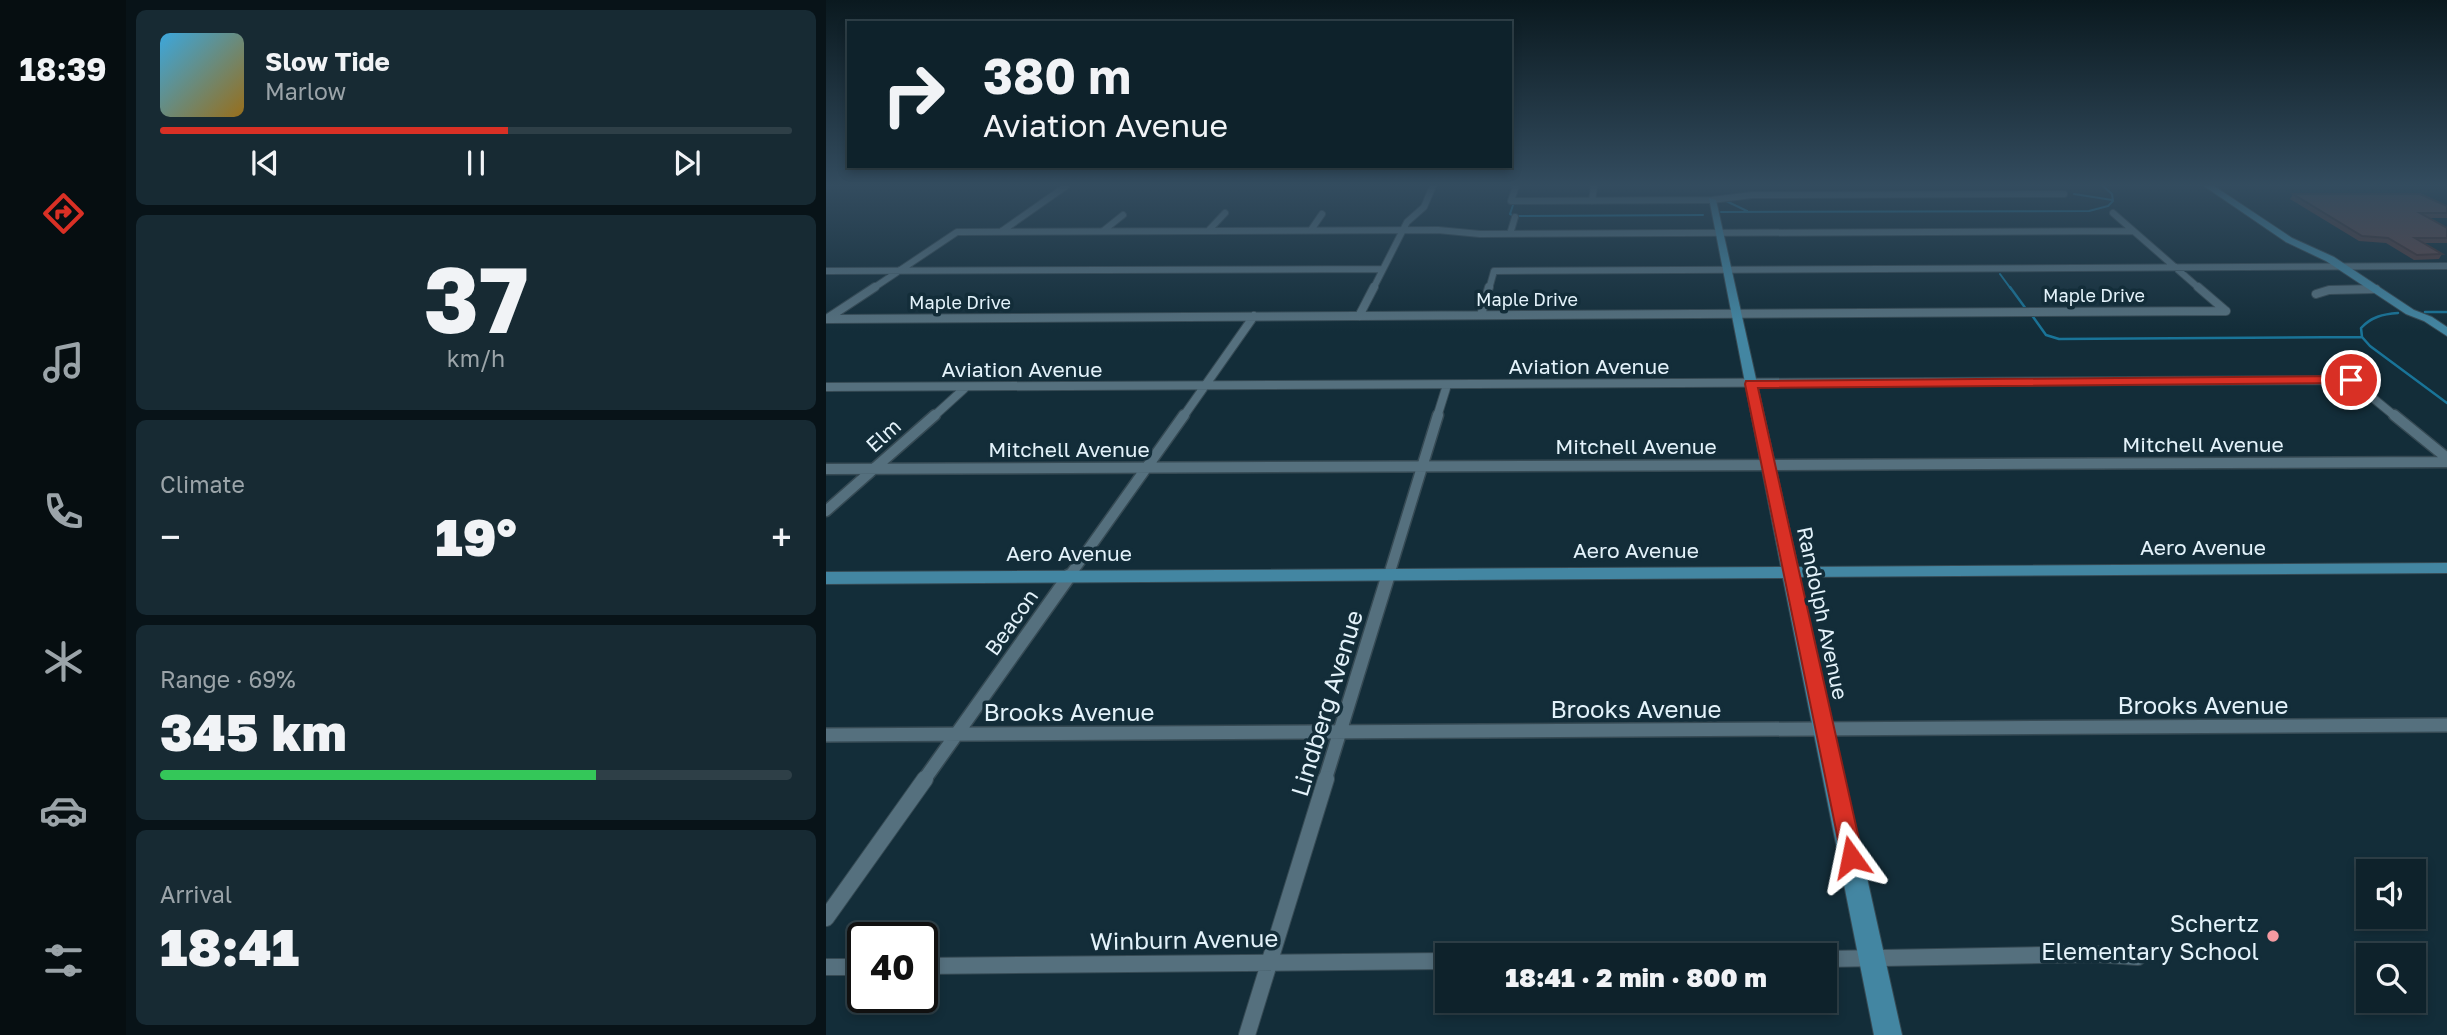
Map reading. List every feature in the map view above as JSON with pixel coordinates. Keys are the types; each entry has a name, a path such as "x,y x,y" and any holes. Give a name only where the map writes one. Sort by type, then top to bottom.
{"street":[{"path":"827,319 954,234"},
{"path":"1359,316 1402,234"},
{"name":"Randolph Avenue","path":"1719,234 1888,1035"},
{"path":"2137,234 2176,268"},
{"path":"2283,234 2307,246 2376,289 2447,341"},
{"path":"2293,234 2307,246"},
{"path":"1481,315 1494,271 2447,266"},
{"name":"Maple Drive","path":"827,319 2226,311 2176,268"},
{"path":"826,271 1384,269"},
{"path":"2316,293 2329,290 2376,289"},
{"name":"Beacon","path":"826,918 1254,316"},
{"path":"2412,316 2428,319 2447,332"},
{"name":"Aviation Avenue","path":"826,387 2351,380 2447,460"},
{"name":"Lindberg Avenue","path":"1247,1035 1447,385"},
{"name":"Elm","path":"826,511 966,387"},
{"name":"Mitchell Avenue","path":"826,469 2447,460"},
{"name":"Aero Avenue","path":"826,578 2447,568"},
{"name":"Brooks Avenue","path":"826,735 2447,724"},
{"path":"1837,959 2095,954 2138,957"},
{"name":"Winburn Avenue","path":"938,966 1435,961"},
{"path":"826,967 847,967"}],"building":[{"path":"2359,234 2447,234 2447,238 2415,238 2442,254 2417,255 2388,238"}],"waterway":[{"path":"2000,274 2011,289"},
{"path":"2010,287 2026,309"},
{"path":"2425,312 2447,312"},
{"path":"2362,337 2361,328 2369,321 2382,315 2398,313"},
{"path":"2031,314 2046,335 2059,339 2362,337"},
{"path":"2362,337 2370,346 2447,403"}],"place":[{"name":"Schertz Elementary School","path":"2273,936"}],"route":[{"path":"1851,857 1751,384 2351,380"}]}
